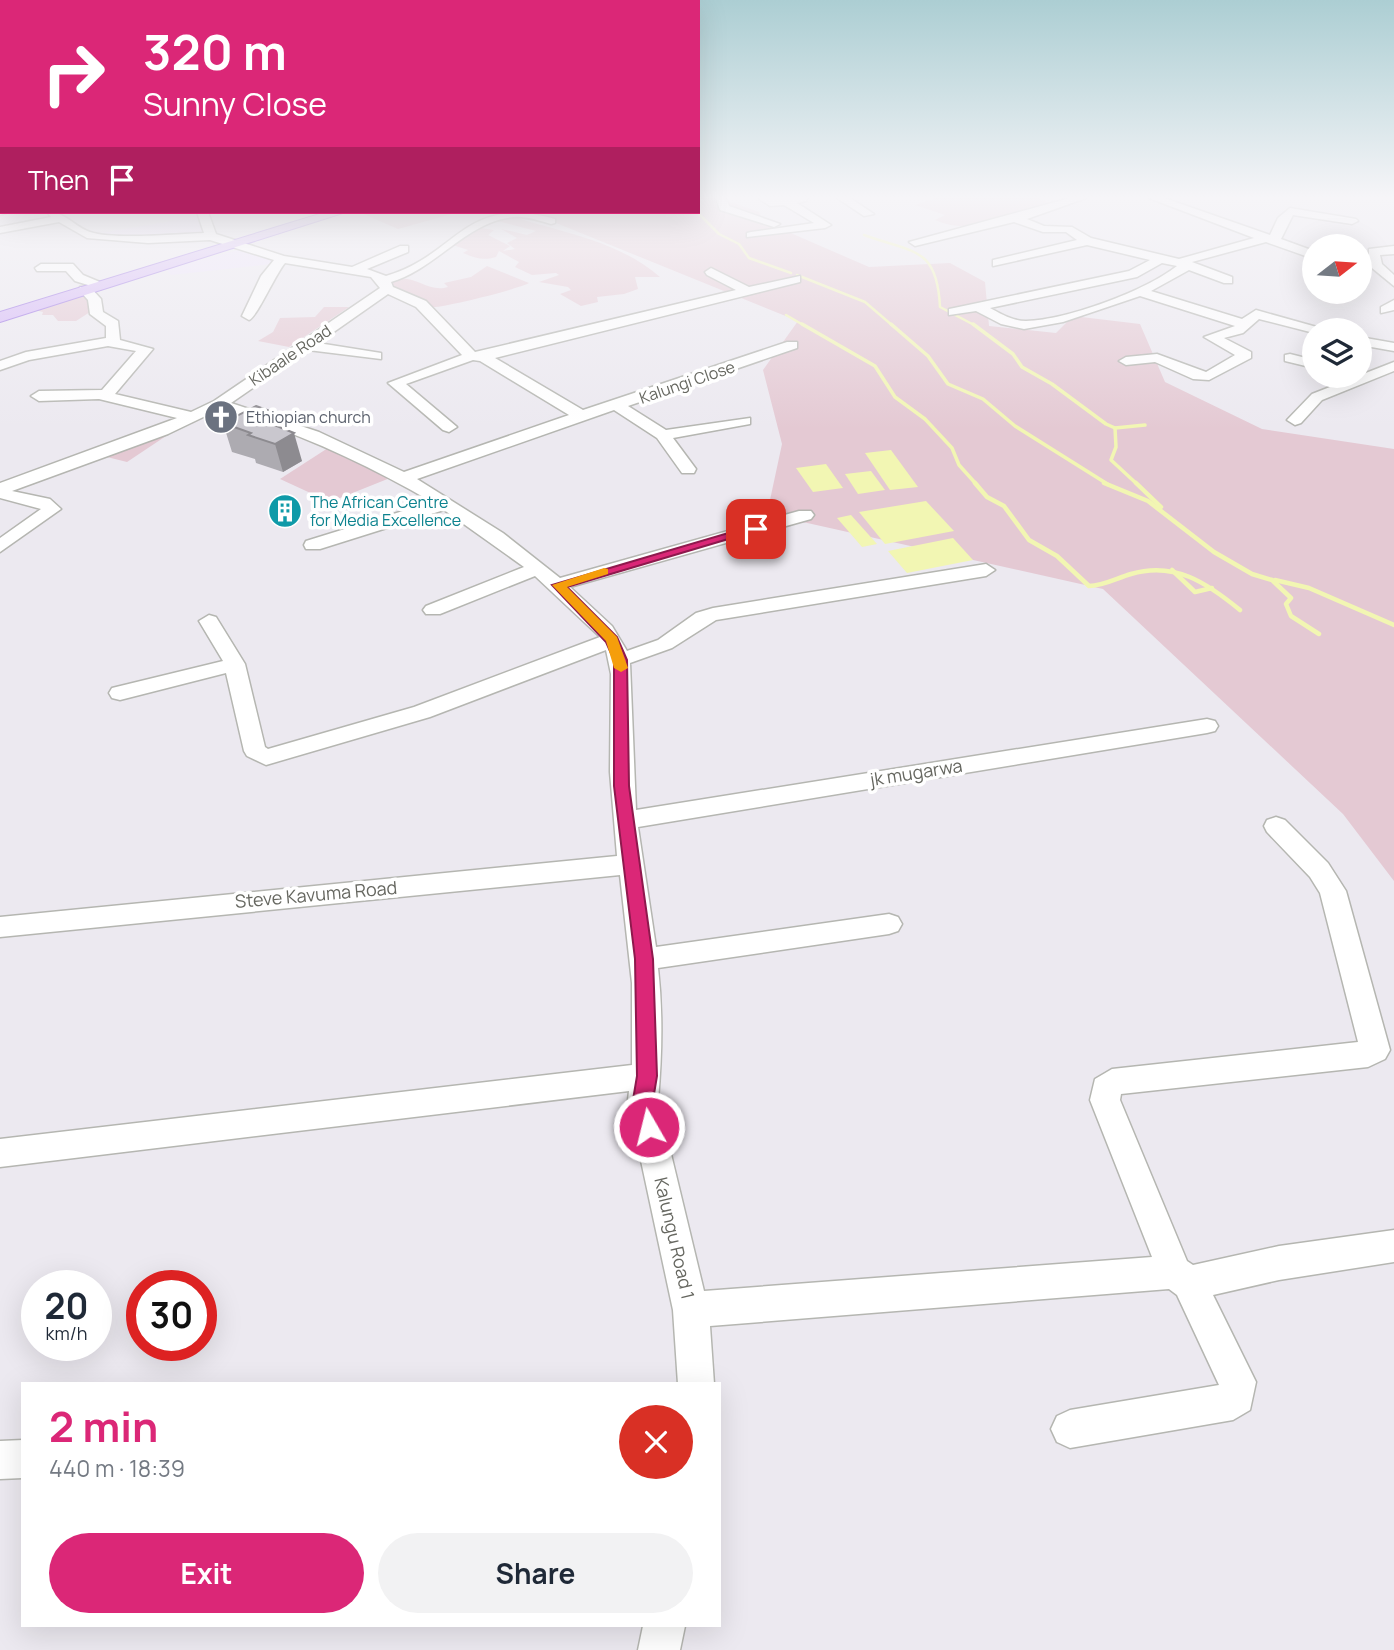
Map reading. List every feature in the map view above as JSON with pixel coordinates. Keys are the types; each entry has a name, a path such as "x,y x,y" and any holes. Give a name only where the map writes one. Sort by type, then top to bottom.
{"main road":[{"path":"0,317 134,275"}],"street":[{"path":"76,275 101,285"},
{"path":"249,316 268,275"},
{"path":"368,275 421,304 477,357 580,415"},
{"name":"Kibaale Road","path":"0,491 162,431 219,404 386,284 404,275"},
{"path":"717,275 747,291"},
{"path":"954,312 1128,275"},
{"path":"978,307 1015,323 1033,324 1140,292 1170,275"},
{"path":"1214,275 1228,280"},
{"path":"449,427 395,383 477,357 796,279"},
{"path":"85,290 94,299 97,314 113,324 115,343"},
{"path":"1140,292 1247,325"},
{"path":"1394,304 1385,309 1394,312"},
{"path":"1126,361 1157,358 1198,376 1213,375 1246,355 1211,337 1247,325 1258,314 1305,318"},
{"path":"0,366 26,356 115,343 146,349 106,394 39,396"},
{"path":"1372,343 1394,347"},
{"path":"304,345 376,356"},
{"name":"Kalungi Close","path":"401,479 580,415 792,345"},
{"path":"1290,358 1302,361"},
{"path":"1372,374 1394,366"},
{"path":"1372,379 1390,384"},
{"path":"1294,420 1312,401 1340,388"},
{"path":"106,394 106,397 194,416"},
{"path":"219,404 302,429 447,503 558,585 616,650"},
{"path":"616,405 663,435 688,469"},
{"path":"663,435 744,421"},
{"path":"0,491 44,503 52,510 0,546"},
{"path":"313,545 447,503"},
{"path":"558,585 805,515"},
{"path":"433,610 537,568"},
{"path":"209,621 235,664 255,751 266,757 616,650 665,644 703,617 713,614 986,570"},
{"name":"Kalungu Road 1","path":"616,650 622,786 644,959 647,1076 643,1100 691,1310 696,1382"},
{"path":"120,693 235,664"},
{"name":"jk mugarwa","path":"626,820 1207,726"},
{"path":"1070,1429 1233,1401 1237,1397 1238,1382 1182,1278 1105,1100 1106,1088 1112,1082 1368,1054 1375,1050 1333,891 1319,870 1276,826"},
{"name":"Steve Kavuma Road","path":"0,926 632,864"},
{"path":"644,959 889,923"},
{"path":"0,1153 647,1076"},
{"path":"691,1310 1182,1278 1394,1246"},
{"path":"0,1460 21,1459"},
{"path":"659,1650 664,1627"}],"shaded area":[{"path":"509,275 529,283 480,298 432,307 409,298 390,282 405,279 440,288 448,287 444,283 471,277"},
{"path":"559,275 660,277 635,277 638,289 624,294 597,297 598,302 581,306 560,294 571,290 568,287 539,282"},
{"path":"684,275 972,275 985,282 989,326 1056,333 1073,316 1140,324 1165,382 1262,429 1394,449 1394,881 1343,814 1103,589 767,514 782,444 763,370 798,321"},
{"path":"81,292 89,298 90,312 76,321 58,321 53,315 42,315 43,312 34,310"},
{"path":"324,307 349,307 289,347 258,341 273,332 280,318 315,317"},
{"path":"161,434 166,436 127,462 103,456"},
{"path":"328,448 390,478 330,502 280,479"},
{"path":"891,450 918,487 890,490 865,453"},
{"path":"826,464 843,488 813,492 796,468"},
{"path":"871,471 885,490 858,494 845,474"},
{"path":"926,501 954,531 885,544 859,512"},
{"path":"851,515 877,544 862,547 837,518"},
{"path":"953,538 973,560 907,573 888,551"}],"building":[{"path":"256,406 273,412 262,420 294,433 275,444 223,423"}],"waterway":[{"path":"797,275 865,302 893,326"},
{"path":"935,275 940,307 975,325"},
{"path":"786,315 805,326"},
{"path":"802,324 875,366 895,397 925,419 952,448 959,465 977,485"},
{"path":"891,324 928,356 948,384 983,399 1015,426 1109,485"},
{"path":"975,325 1013,354 1022,367 1052,384 1115,428"},
{"path":"1115,428 1145,425"},
{"path":"1115,428 1116,447 1111,460 1138,485"},
{"path":"975,483 987,497 1004,506 1029,540 1057,556 1089,586 1147,571 1175,573"},
{"path":"1104,483 1148,501 1214,552 1252,574 1272,580 1291,598 1286,604 1291,616 1319,634"},
{"path":"1136,483 1161,507"},
{"path":"1175,573 1211,588"},
{"path":"1175,573 1195,592 1211,588"},
{"path":"1275,580 1309,588 1394,625"},
{"path":"1211,588 1240,610"}],"slow traffic":[{"path":"604,572 558,585 603,628 612,640 621,668"}],"place":[{"name":"Ethiopian church","path":"221,417"},
{"name":"The African Centre for Media Excellence","path":"285,511"}],"route":[{"path":"649,1127 643,1100 647,1076 644,959 622,786 620,660 612,640 603,628 558,585 756,529"}]}
